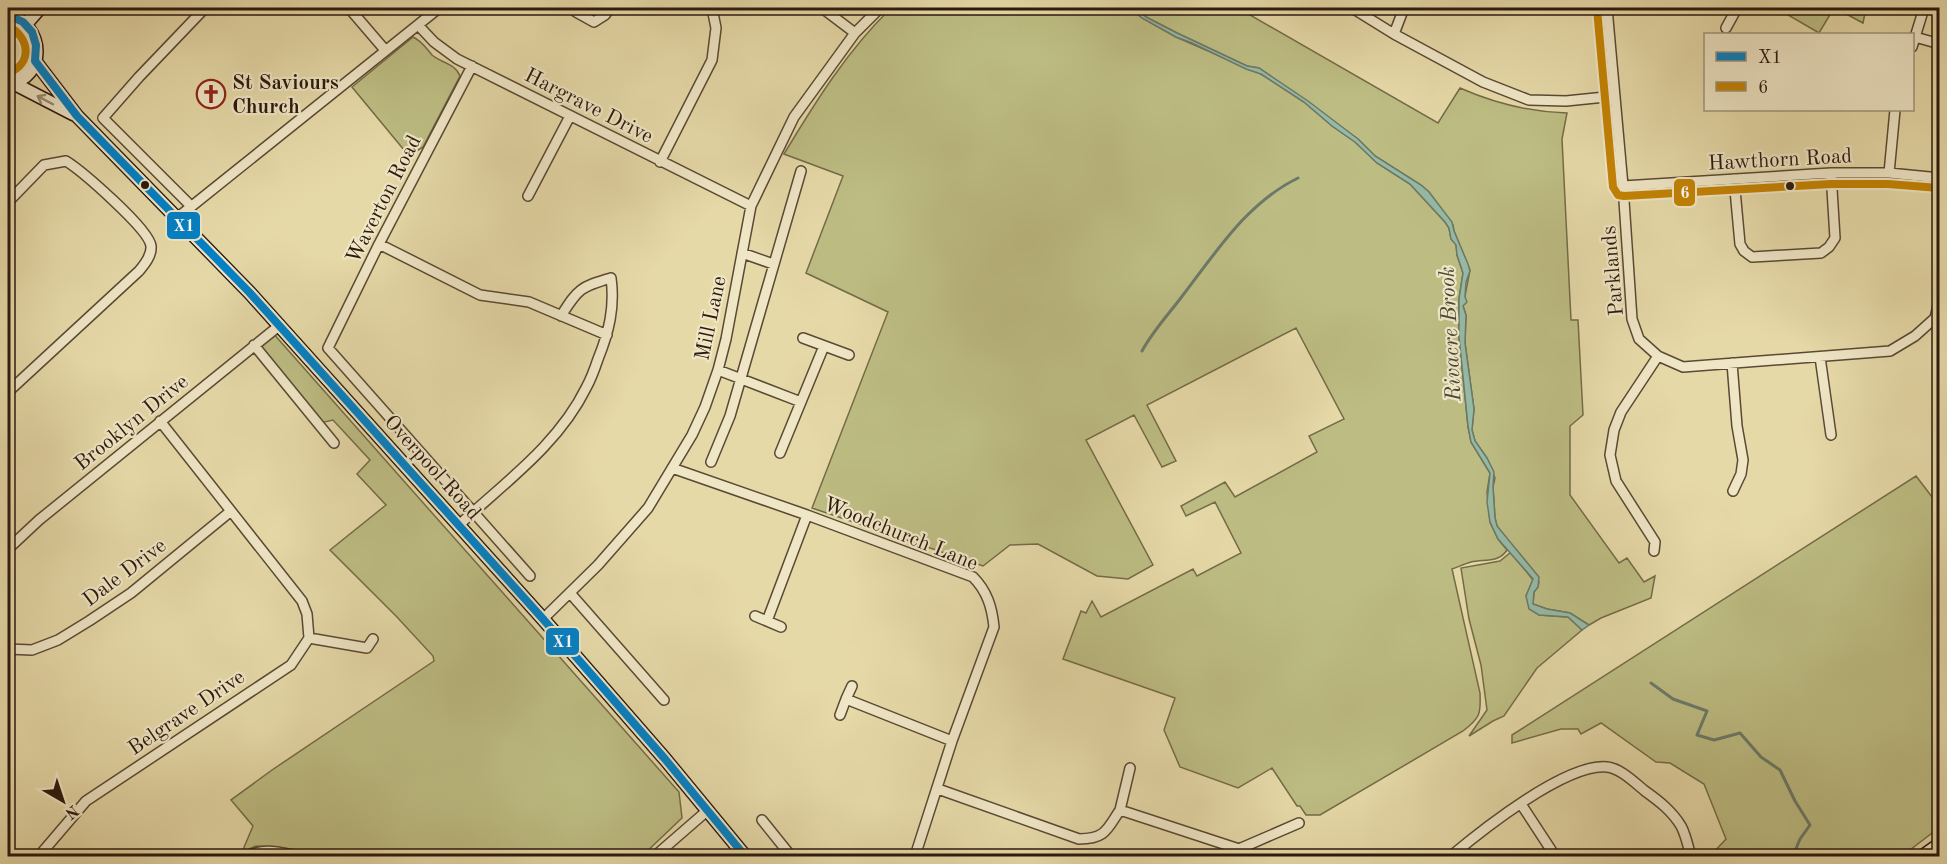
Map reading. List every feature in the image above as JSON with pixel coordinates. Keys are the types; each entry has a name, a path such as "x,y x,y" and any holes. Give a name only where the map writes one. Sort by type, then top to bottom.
{"main road":[{"path":"26,24 40,8"},
{"path":"8,15 26,24 33,33 37,45 35,61 29,72 10,83"},
{"name":"Overpool Road","path":"35,61 77,116 279,325 543,619 745,856"},
{"name":"Overpool Road","path":"10,83 77,116"},
{"path":"1923,856 1940,844"}],"street":[{"path":"191,206 103,118 205,8"},
{"path":"349,8 385,51"},
{"path":"177,218 439,8"},
{"path":"574,8 576,12 594,22 606,15 610,8"},
{"path":"660,162 712,60 716,28 712,8"},
{"path":"822,8 855,33"},
{"name":"Mill Lane","path":"543,619 598,565 648,508 672,468 700,416 718,370 751,206 794,117 855,33 880,8"},
{"path":"1352,8 1394,34 1483,82 1529,100 1566,101 1614,96"},
{"path":"1394,34 1404,8"},
{"name":"Parklands","path":"1608,8 1632,319 1639,339 1658,356 1683,367 1890,351 1915,336 1935,318 1940,298"},
{"path":"1726,28 1737,8"},
{"path":"1924,8 1914,42 1940,44"},
{"name":"Hargrave Drive","path":"418,25 434,42 457,59 751,206"},
{"name":"Waverton Road","path":"328,348 379,244 472,66"},
{"path":"1889,173 1895,111"},
{"path":"528,196 570,116"},
{"path":"8,201 44,165 66,160 80,170 130,218 145,234 151,246 148,259 139,271 8,392"},
{"path":"711,462 730,416 801,171"},
{"path":"1734,179 1740,244 1744,251 1752,257 1821,253 1835,238 1831,173"},
{"name":"Hawthorn Road","path":"1623,186 1831,173 1889,173 1940,178"},
{"path":"379,244 480,295 529,302 607,334"},
{"path":"742,253 773,264"},
{"path":"459,525 528,462 558,430 586,389 607,334 613,304 611,278 587,285 574,295 561,315"},
{"name":"Brooklyn Drive","path":"8,549 39,520 279,325"},
{"path":"803,338 849,355"},
{"path":"254,345 334,443"},
{"path":"780,453 824,346"},
{"name":"Overpool Road","path":"328,348 530,576"},
{"path":"1654,551 1655,542 1616,481 1610,455 1614,430 1621,412 1658,356"},
{"path":"1820,357 1831,435"},
{"path":"1732,363 1737,426 1743,460 1741,474 1733,491"},
{"path":"718,370 801,402"},
{"path":"160,421 302,601 307,614 309,638 369,652 373,639"},
{"name":"Woodchurch Lane","path":"672,468 973,577 983,587 993,613 994,627 952,741 915,856"},
{"name":"Dale Drive","path":"8,649 32,650 58,640 131,593 231,511"},
{"path":"767,621 807,515"},
{"path":"570,593 664,700"},
{"path":"755,616 781,627"},
{"name":"Belgrave Drive","path":"39,856 86,801 291,664 309,638"},
{"path":"840,714 852,686"},
{"path":"846,699 952,741"},
{"path":"1451,856 1482,831 1544,789 1584,769 1608,767 1619,771 1664,805 1682,827 1690,856"},
{"path":"938,789 1079,839 1091,839 1103,835 1120,810 1130,768"},
{"path":"1521,804 1555,856"},
{"path":"655,856 708,810"},
{"path":"1120,810 1239,853 1299,823"},
{"path":"762,820 791,856"},
{"path":"248,856 256,852 273,851 299,856"}],"green space":[{"path":"891,8 1130,8 1142,18 1176,37 1261,74 1304,102 1355,142 1377,163 1410,184 1445,222 1451,239 1456,244 1463,273 1459,299 1459,337 1468,427 1471,442 1490,473 1487,492 1490,522 1498,539 1507,550 1496,559 1471,562 1452,569 1480,693 1478,715 1463,731 1320,815 1306,815 1300,806 1297,806 1272,768 1238,788 1180,767 1164,730 1175,698 1063,659 1081,611 1086,613 1092,601 1101,617 1193,569 1197,576 1241,553 1215,502 1186,516 1181,506 1225,482 1235,497 1317,452 1309,436 1344,419 1296,328 1147,405 1176,461 1162,467 1134,415 1086,440 1153,565 1128,579 1097,576 1038,544 1010,545 983,566 812,508 888,312 806,273 843,176 784,154 846,59"},
{"path":"1135,8 1238,8 1438,123 1460,88 1512,106 1567,113 1562,139 1571,320 1578,320 1583,415 1570,426 1570,495 1619,563 1627,558 1644,582 1655,576 1651,598 1589,625 1570,613 1533,604 1534,592 1539,582 1497,526 1493,487 1495,478 1487,458 1475,441 1472,430 1474,409 1465,343 1466,315 1463,306 1470,270 1453,225 1429,192 1375,156 1358,139 1259,68 1247,66 1177,33 1146,17"},
{"path":"1776,8 1834,8 1819,33"},
{"path":"1835,8 1866,8 1863,23"},
{"path":"413,37 436,58 455,68 460,76 423,147 409,156 352,87"},
{"path":"272,332 679,792 682,818 642,856 320,856 277,847 256,846 242,852 253,826 231,800 434,661 433,656 396,616 330,550 386,505 357,474 370,460 333,420 320,423 256,345"},
{"path":"1916,476 1939,506 1940,827 1902,856 1710,856 1726,839 1704,784 1670,763 1656,762 1601,723 1581,734 1578,729 1561,729 1512,743 1512,735"},
{"path":"1511,552 1533,580 1526,596 1539,615 1568,617 1582,630 1537,668 1504,716 1469,736 1487,710 1481,665 1469,619 1461,568 1500,561"}],"shaded area":[{"path":"1130,8 1135,8 1146,17 1247,66 1259,68 1308,101 1358,139 1375,156 1421,185 1452,222 1470,271 1466,282 1467,302 1463,306 1466,315 1465,343 1474,409 1472,430 1475,441 1494,472 1493,487 1497,526 1539,577 1533,604 1570,613 1589,625 1582,630 1568,617 1539,615 1529,609 1526,596 1533,579 1498,539 1490,522 1487,502 1490,473 1471,442 1468,426 1459,337 1459,299 1463,273 1456,245 1451,239 1445,222 1410,184 1377,163 1355,142 1304,102 1261,74 1176,37 1142,18"}],"waterway":[{"path":"1142,351 1155,330 1247,215 1279,189 1298,178"},
{"name":"Rivacre Brook","path":"1651,683 1673,699 1707,711 1697,735 1714,740 1740,733 1761,757 1780,770 1810,825 1800,839 1793,856"}],"transit line":[{"name":"6","path":"1597,9 1613,187 1618,195 1831,184 1888,184 1939,188"},
{"name":"X1","path":"8,15 23,22 32,32 36,45 35,61 77,116 249,292 543,619 665,759 745,856"},
{"name":"6","path":"8,26 21,37 26,50 22,63 8,73"}],"place":[{"name":"St Saviours Church","path":"211,94"}]}
